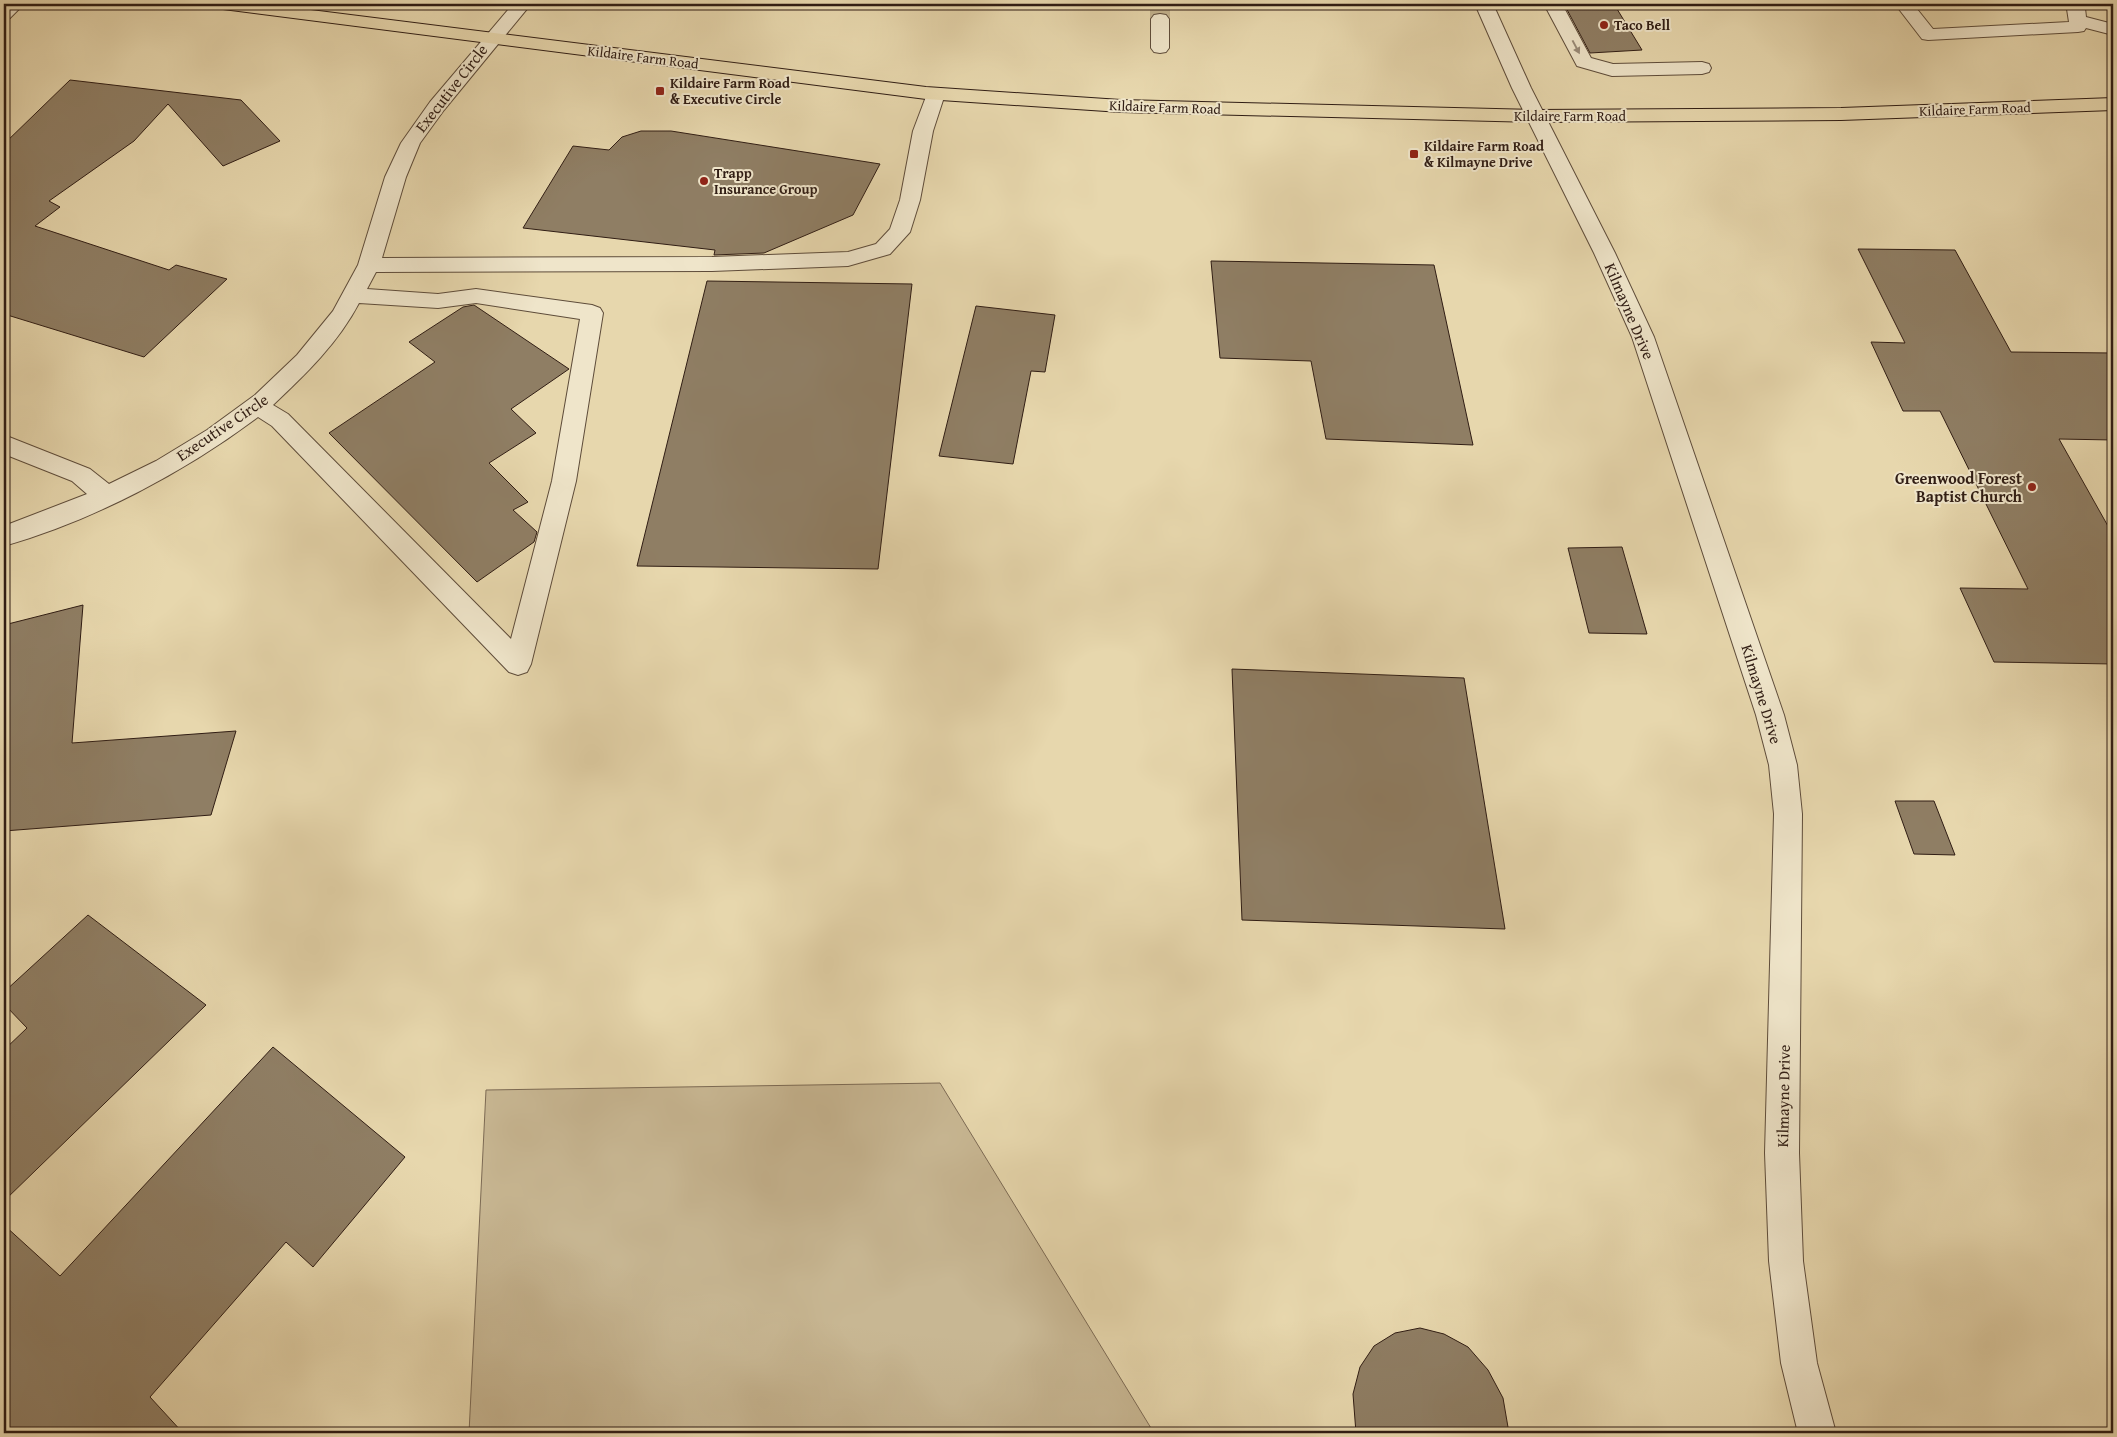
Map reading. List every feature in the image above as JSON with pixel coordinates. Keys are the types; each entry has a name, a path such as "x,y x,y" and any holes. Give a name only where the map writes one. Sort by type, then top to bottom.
{"main road":[{"name":"Kildaire Farm Road","path":"223,4 936,94 1120,106 1537,116 1841,114 2113,104"}],"street":[{"path":"4,14 15,4"},
{"name":"Executive Circle","path":"4,536 46,522 107,496 207,442 258,406 292,375 320,344 369,265 400,166 414,134 491,37 522,4"},
{"name":"Kilmayne Drive","path":"1484,4 1617,278 1643,337 1770,715 1783,765 1788,814 1782,1153 1786,1261 1799,1363 1817,1433"},
{"path":"1553,4 1584,62 1612,70 1702,68"},
{"path":"1904,4 1928,35 2078,27 2075,12"},
{"path":"1160,9 1160,48"},
{"path":"2075,12 2113,30"},
{"path":"369,265 712,264 848,258 883,249 900,232 910,200 923,131 936,94"},
{"path":"258,406 280,420 518,664 564,481 592,313 476,296 438,301 386,299 352,295"},
{"path":"4,444 81,475 107,496"}],"shaded area":[{"path":"940,1083 1154,1433 469,1433 486,1090"}],"building":[{"path":"1564,4 1614,4 1642,50 1590,53"},
{"path":"70,80 241,100 280,141 223,166 168,104 134,141 49,201 60,207 35,226 169,270 176,265 227,279 144,357 4,314 4,144"},
{"path":"641,131 671,131 880,164 853,215 764,253 714,255 715,250 523,228 573,146 609,150 622,137"},
{"name":"Greenwood Forest Baptist Church","path":"1858,249 1955,250 2011,352 2113,353 2113,440 2059,439 2113,535 2113,664 1994,662 1960,588 2028,589 1940,411 1903,411 1871,342 1905,343"},
{"path":"1211,261 1434,265 1473,445 1326,439 1311,361 1220,358"},
{"path":"707,281 912,284 878,569 637,566"},
{"path":"474,305 569,369 511,409 536,433 489,463 528,502 513,510 537,532 534,542 477,582 329,433 435,362 409,342 463,307"},
{"path":"976,306 1055,315 1045,372 1031,371 1013,464 939,456"},
{"path":"1622,547 1647,634 1589,633 1568,548"},
{"path":"83,605 72,743 236,731 211,815 4,831 4,625"},
{"path":"1232,669 1464,678 1505,929 1242,920"},
{"path":"1895,801 1934,801 1955,855 1914,854"},
{"path":"88,915 206,1005 4,1201 4,1050 27,1028 4,1004 4,992"},
{"path":"273,1047 405,1157 313,1267 286,1242 150,1397 183,1433 4,1433 4,1225 60,1276"},
{"path":"1420,1328 1444,1334 1468,1347 1488,1370 1503,1398 1509,1433 1356,1433 1353,1394 1360,1367 1374,1346 1395,1333"}],"tunnel":[{"path":"1160,4 1160,19"}],"place":[{"name":"Taco Bell","path":"1604,25"},
{"name":"Kildaire Farm Road & Executive Circle","path":"660,91"},
{"name":"Kildaire Farm Road & Kilmayne Drive","path":"1414,154"},
{"name":"Trapp Insurance Group","path":"704,181"},
{"name":"Greenwood Forest Baptist Church","path":"2032,487"}]}
